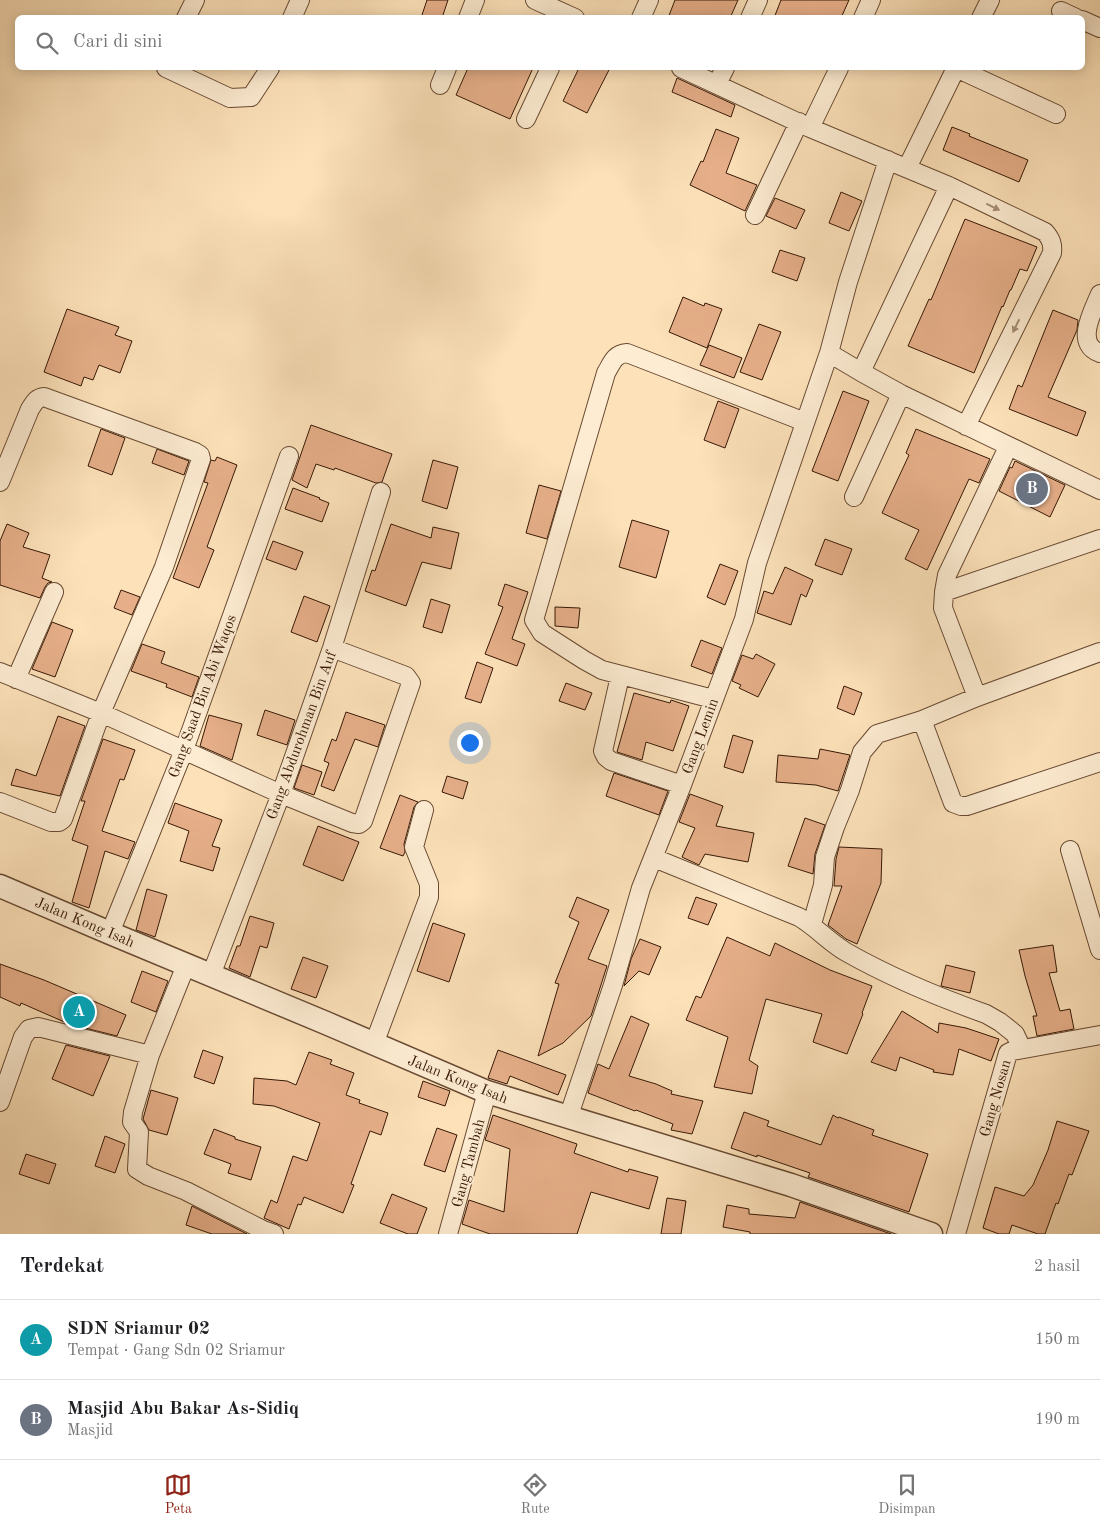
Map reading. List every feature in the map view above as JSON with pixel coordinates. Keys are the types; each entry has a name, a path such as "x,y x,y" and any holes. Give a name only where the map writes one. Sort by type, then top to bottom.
{"street":[{"path":"188,15 195,0"},
{"path":"293,15 300,0"},
{"path":"469,15 475,0"},
{"path":"642,15 649,0"},
{"path":"751,15 758,0"},
{"path":"864,15 871,0"},
{"path":"982,15 990,0"},
{"path":"538,1 570,15"},
{"path":"1085,21 1100,28"},
{"path":"170,70 230,98 252,98 269,70"},
{"path":"440,85 446,70"},
{"path":"526,119 549,70"},
{"path":"686,70 805,125 949,186 1045,232 1051,241 1052,253 966,426"},
{"path":"717,84 724,70"},
{"path":"755,215 838,70"},
{"path":"907,168 955,70"},
{"path":"960,70 1056,114"},
{"name":"Gang Lemin","path":"568,1118 614,985 641,888 744,619 757,563 829,353 848,282 888,160"},
{"path":"861,372 949,186"},
{"path":"1100,294 1086,330 1086,338 1090,348 1100,353"},
{"path":"714,699 602,670 542,633 534,620 606,373 615,357 627,353 805,422"},
{"path":"829,353 901,394 1100,490"},
{"path":"854,497 901,394"},
{"path":"0,482 30,409 36,400 44,397 200,455 200,462 164,567 101,713 63,819 58,822 51,822 0,802"},
{"path":"977,697 943,608 944,592 947,575 1008,447"},
{"name":"Gang Saad Bin Abi Waqos","path":"110,933 184,750 289,456"},
{"name":"Gang Abdurohman Bin Auf","path":"211,975 281,794 332,648 381,492"},
{"path":"944,592 1100,539"},
{"path":"54,592 8,676 101,713 281,794 352,823 359,824 364,821 411,683 406,676 332,648"},
{"path":"812,924 823,885 826,857 835,827 850,790 862,752 877,734 922,720 977,697 1100,652"},
{"path":"620,676 603,751 606,757 610,761 682,785"},
{"path":"922,720 954,803 960,806 967,806 1100,762"},
{"path":"374,1044 429,897 429,884 414,847 424,810"},
{"path":"1070,850 1099,941"},
{"path":"654,858 800,917 812,924 843,950 887,974 986,1014 1000,1022 1015,1034 1022,1049"},
{"name":"Jalan Kong Isah","path":"0,886 487,1092 791,1185 931,1234"},
{"path":"186,965 150,1054 133,1112 132,1122 139,1132 137,1169 148,1176 186,1191 274,1234"},
{"path":"0,1102 22,1037 29,1029 38,1027 150,1054"},
{"name":"Gang Nosan","path":"956,1234 1007,1055 1012,1051 1100,1035"},
{"name":"Gang Tambah","path":"448,1234 487,1092"}],"building":[{"path":"427,0 448,0 443,15 422,15"},
{"path":"675,0 738,0 731,15 669,15"},
{"path":"781,0 849,0 842,15 775,15"},
{"path":"467,70 532,70 510,119 456,95"},
{"path":"578,70 609,70 587,113 563,101"},
{"path":"677,78 735,105 731,117 672,92"},
{"path":"952,127 1028,160 1019,182 943,150"},
{"path":"716,129 739,138 726,173 757,185 745,211 690,185 701,161 703,162"},
{"path":"841,192 862,201 849,231 829,223"},
{"path":"775,198 805,210 796,229 766,216"},
{"path":"965,219 1037,247 1027,271 1020,269 974,373 908,346 929,299 931,300"},
{"path":"780,250 805,258 797,281 772,272"},
{"path":"683,297 704,306 705,303 722,309 707,348 669,332"},
{"path":"67,309 119,327 115,335 132,341 120,373 99,365 93,380 84,377 81,386 44,372"},
{"path":"1053,310 1078,320 1077,330 1048,397 1086,412 1077,436 1009,409 1018,385 1022,387"},
{"path":"759,324 781,332 762,380 740,372"},
{"path":"709,345 742,358 734,378 700,365"},
{"path":"843,391 869,401 838,481 812,471"},
{"path":"718,401 739,409 725,448 704,440"},
{"path":"311,425 392,454 382,482 376,483 335,468 334,470 316,464 307,488 292,480"},
{"path":"101,429 125,438 112,475 88,466"},
{"path":"916,429 990,459 979,483 969,479 927,570 905,559 919,530 882,513 909,455 906,453"},
{"path":"157,449 189,461 184,475 152,463"},
{"path":"217,457 237,465 207,547 214,550 199,588 173,578 208,483 204,482 211,460 215,461"},
{"path":"433,460 458,467 447,509 422,501"},
{"path":"1015,461 1065,485 1050,517 999,491 1010,467 1012,468"},
{"path":"539,485 561,491 547,539 526,533"},
{"path":"293,488 329,503 322,522 285,509"},
{"path":"632,520 669,531 656,578 619,567"},
{"path":"7,524 29,533 23,547 50,555 42,578 52,582 48,583 45,587 40,598 0,585 0,541"},
{"path":"391,524 431,538 433,527 459,533 451,569 422,562 406,606 365,591 372,570 375,571"},
{"path":"825,539 852,549 842,575 815,565"},
{"path":"273,541 303,552 296,570 266,559"},
{"path":"720,564 738,571 725,605 707,597"},
{"path":"785,567 813,580 806,597 801,594 791,625 757,613 764,591 773,594"},
{"path":"505,584 528,592 512,639 525,644 517,666 485,654 503,607 498,605"},
{"path":"121,590 140,597 132,615 114,608"},
{"path":"304,596 330,606 317,642 291,632"},
{"path":"431,599 450,605 442,633 423,627"},
{"path":"555,607 580,608 578,628 555,626"},
{"path":"52,622 73,630 55,677 32,669"},
{"path":"701,640 722,648 712,674 691,666"},
{"path":"142,644 165,652 161,663 199,677 192,697 166,687 167,684 131,671"},
{"path":"756,654 775,664 758,697 739,688 741,685 732,681 742,655 753,659"},
{"path":"477,662 493,668 481,703 465,698"},
{"path":"566,683 592,693 585,710 559,701"},
{"path":"844,686 862,693 854,715 837,708"},
{"path":"634,693 670,703 671,700 689,706 673,751 646,742 642,760 617,752"},
{"path":"265,710 295,720 287,745 257,735"},
{"path":"346,712 385,725 378,747 355,739 334,791 321,786 329,763 324,761 332,739 336,741"},
{"path":"209,715 242,724 232,760 200,746"},
{"path":"58,716 85,726 60,796 11,785 16,769 36,776"},
{"path":"733,735 753,741 743,773 724,767"},
{"path":"103,739 135,750 124,780 120,779 102,831 135,842 128,859 105,851 89,908 72,902 88,846 72,840 85,801 81,801"},
{"path":"820,749 850,755 838,791 816,785 776,782 778,755 818,759"},
{"path":"302,765 322,772 314,795 294,788"},
{"path":"614,773 668,791 659,815 606,796"},
{"path":"447,776 468,782 463,799 442,792"},
{"path":"690,794 723,806 716,826 754,833 748,862 705,854 699,865 682,857 695,828 679,822"},
{"path":"400,795 418,802 414,807 404,844 405,852 403,856 380,848"},
{"path":"175,803 222,820 212,846 220,848 213,871 180,861 189,831 168,823"},
{"path":"805,818 825,825 815,854 813,874 788,866"},
{"path":"318,826 359,842 343,881 303,865"},
{"path":"839,847 882,849 881,883 857,944 846,939 828,925 842,886 834,886"},
{"path":"147,889 167,895 155,937 136,930"},
{"path":"577,897 609,910 588,959 607,966 591,1016 563,1043 538,1056 559,984 555,983 579,922 569,917"},
{"path":"696,897 717,904 708,925 688,918"},
{"path":"250,916 274,923 267,948 260,946 250,977 229,968 237,946 240,946"},
{"path":"433,923 465,934 449,982 417,971"},
{"path":"727,937 770,956 775,943 830,970 872,986 847,1054 813,1042 822,1014 766,999 749,1060 758,1066 752,1094 714,1087 728,1037 686,1020 696,996 701,998"},
{"path":"640,939 661,947 649,975 639,971 624,986 631,959"},
{"path":"1053,945 1057,972 1049,973 1060,1011 1070,1009 1074,1029 1037,1036 1033,1016 1037,1016 1019,950"},
{"path":"303,957 328,966 316,998 291,989"},
{"path":"0,964 44,980 126,1015 117,1036 69,1024 21,1003 20,1006 0,997"},
{"path":"946,965 975,972 970,993 941,986"},
{"path":"142,971 168,981 156,1012 131,1002"},
{"path":"902,1011 938,1033 939,1023 966,1028 999,1039 991,1061 959,1049 953,1075 933,1072 934,1070 900,1057 896,1071 871,1062"},
{"path":"631,1016 649,1024 629,1076 656,1084 672,1091 671,1094 703,1101 692,1134 671,1130 673,1124 588,1093 598,1064 609,1069"},
{"path":"66,1045 110,1056 93,1096 52,1079"},
{"path":"203,1050 223,1057 214,1084 194,1077"},
{"path":"498,1050 566,1075 558,1095 510,1076 507,1084 488,1078"},
{"path":"309,1052 332,1060 330,1064 354,1073 346,1095 360,1100 359,1103 388,1113 381,1135 370,1131 351,1184 354,1185 343,1213 304,1197 301,1205 298,1204 289,1229 264,1218 271,1200 277,1203 293,1156 307,1161 320,1123 274,1106 253,1104 254,1078 287,1081 296,1085"},
{"path":"423,1081 450,1091 445,1106 418,1097"},
{"path":"151,1090 178,1098 167,1135 149,1130 143,1119"},
{"path":"744,1112 769,1121 767,1126 821,1145 833,1115 874,1130 872,1135 928,1154 909,1212 808,1177 810,1173 731,1148"},
{"path":"493,1115 577,1144 574,1153 628,1172 629,1169 658,1177 649,1209 591,1192 577,1234 490,1234 462,1224 469,1200 504,1212 510,1149 485,1140"},
{"path":"1057,1121 1089,1131 1072,1175 1069,1174 1058,1204 1056,1203 1045,1234 1038,1234 1012,1225 1009,1234 999,1234 983,1228 995,1187 1024,1196 1033,1185 1048,1150"},
{"path":"437,1128 457,1135 445,1172 424,1165"},
{"path":"214,1129 235,1137 235,1139 261,1147 251,1180 228,1173 231,1164 204,1154"},
{"path":"105,1136 125,1144 115,1173 95,1166"},
{"path":"26,1154 56,1164 49,1184 19,1174"},
{"path":"392,1194 427,1208 417,1234 408,1234 380,1223"},
{"path":"667,1198 686,1201 681,1234 661,1234"},
{"path":"800,1202 891,1234 750,1234 750,1232 723,1227 727,1205 749,1209 749,1214 795,1218"},
{"path":"192,1206 247,1234 212,1234 186,1225"}],"place":[{"name":"Masjid Abu Bakar As-Sidiq","path":"1032,489"},
{"name":"SDN Sriamur 02","path":"79,1012"}]}
